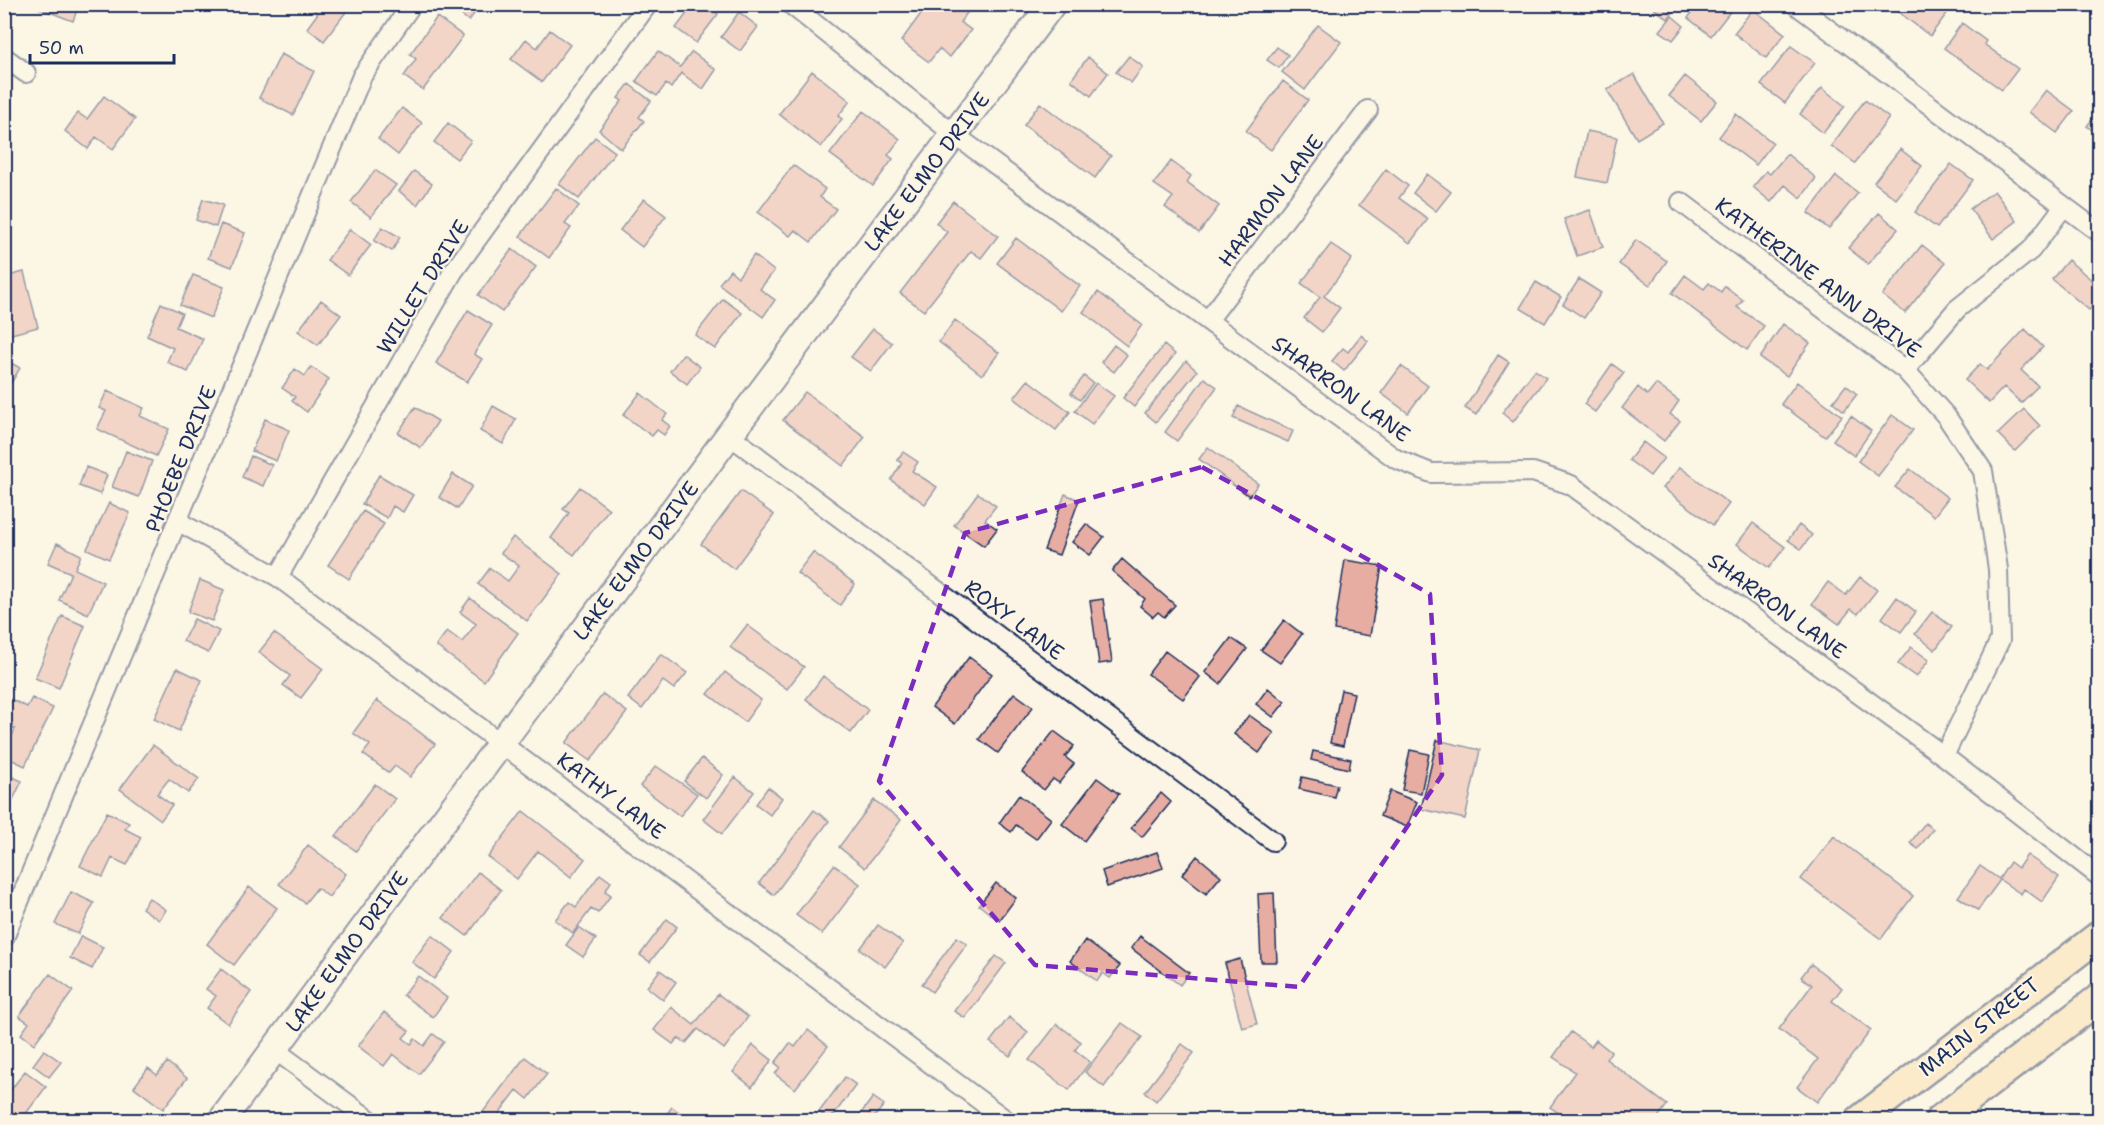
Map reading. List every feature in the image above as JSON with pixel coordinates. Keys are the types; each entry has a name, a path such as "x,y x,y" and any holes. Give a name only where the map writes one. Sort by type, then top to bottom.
{"main road":[{"name":"MAIN STREET","path":"1860,1120 2100,935"},
{"path":"1940,1120 2100,998"}],"street":[{"name":"PHOEBE DRIVE","path":"4,938 179,522 362,76 412,4"},
{"name":"WILLET DRIVE","path":"278,577 453,272 648,4"},
{"name":"SHARRON LANE","path":"790,4 955,135 1209,319 1396,459 1431,473 1533,472 1571,485 1944,756 2100,877"},
{"name":"LAKE ELMO DRIVE","path":"222,1120 729,435 1052,4"},
{"path":"1795,4 2100,233"},
{"path":"4,57 26,74"},
{"name":"HARMON LANE","path":"1209,319 1368,110"},
{"name":"KATHERINE ANN DRIVE","path":"1681,202 1905,370 1946,416 1983,471 1998,569 2000,640 1944,756"},
{"path":"1905,370 1957,309 2031,249 2064,206"},
{"name":"ROXY LANE","path":"729,435 1273,841"},
{"name":"KATHY LANE","path":"179,522 278,577 1006,1120"},
{"path":"274,1050 370,1120"}],"highlighted area":[{"path":"1202,467 1430,594 1442,775 1299,987 1035,965 879,781 965,533"}],"building":[{"path":"40,4 79,4 73,21 39,8"},
{"path":"314,4 344,4 349,8 324,41 307,28 318,13 311,8"},
{"path":"447,4 481,4 469,21"},
{"path":"694,4 706,4 718,14 696,43 676,28"},
{"path":"928,4 964,4 970,9 960,22 971,30 950,57 939,49 929,62 901,41"},
{"path":"1648,4 1679,4 1668,19"},
{"path":"1698,4 1736,4 1711,36 1688,18"},
{"path":"1894,4 1954,4 1930,36 1892,7"},
{"path":"1753,9 1785,34 1766,58 1734,33"},
{"path":"739,12 758,27 740,51 721,37"},
{"path":"1672,16 1684,26 1673,40 1660,31"},
{"path":"437,17 463,36 423,90 404,76 416,59 410,54"},
{"path":"1962,23 1986,41 1984,44 2018,69 2002,90 1944,48"},
{"path":"1318,25 1341,42 1305,90 1282,72"},
{"path":"550,30 570,45 542,82 511,59 526,39 537,48"},
{"path":"1791,46 1815,63 1785,103 1761,85"},
{"path":"1277,47 1288,55 1279,68 1267,60"},
{"path":"658,51 680,67 692,52 716,70 703,89 681,73 671,88 666,84 657,96 636,81"},
{"path":"281,54 314,71 293,115 259,98"},
{"path":"1129,56 1143,67 1131,83 1116,72"},
{"path":"1088,57 1108,73 1091,96 1071,80"},
{"path":"812,71 850,101 838,116 842,119 821,147 779,114"},
{"path":"1634,74 1663,123 1637,139 1607,90"},
{"path":"1685,76 1717,101 1701,121 1669,96"},
{"path":"1283,81 1308,100 1271,150 1246,131"},
{"path":"629,84 651,101 639,117 644,121 621,149 599,130 622,101 618,98"},
{"path":"1822,88 1845,106 1823,133 1800,114"},
{"path":"2046,90 2074,111 2057,133 2029,112"},
{"path":"104,96 135,119 113,149 96,137 88,149 65,131 78,113 87,119"},
{"path":"1865,100 1889,118 1855,163 1831,146"},
{"path":"1040,103 1111,156 1095,178 1024,125"},
{"path":"402,108 422,123 398,155 378,139"},
{"path":"2100,109 2100,136 2087,126"},
{"path":"863,111 900,139 888,155 893,159 873,186 830,154"},
{"path":"1736,114 1773,143 1756,165 1719,137"},
{"path":"448,123 471,141 457,159 434,142"},
{"path":"1587,131 1617,137 1607,183 1577,177"},
{"path":"595,137 615,152 579,199 559,184"},
{"path":"1900,149 1922,166 1896,199 1874,182"},
{"path":"1787,154 1816,178 1801,198 1785,185 1771,202 1753,187 1766,171 1770,174"},
{"path":"1171,161 1191,176 1187,182 1219,206 1199,233 1165,207 1173,197 1154,184"},
{"path":"1951,164 1973,180 1937,228 1915,212"},
{"path":"793,165 825,189 820,197 836,209 811,242 795,230 790,236 758,212"},
{"path":"1386,169 1408,186 1399,198 1428,219 1410,243 1359,205"},
{"path":"375,170 396,185 371,217 351,202"},
{"path":"414,171 432,184 417,205 399,191"},
{"path":"1427,174 1451,192 1436,211 1413,193"},
{"path":"1836,176 1858,193 1829,229 1808,213"},
{"path":"556,188 579,206 565,224 571,228 549,258 520,236"},
{"path":"1994,191 2017,221 1993,239 1970,209"},
{"path":"203,199 223,205 216,227 196,220"},
{"path":"644,199 666,216 642,247 620,230"},
{"path":"953,201 998,236 981,258 971,251 924,311 900,293 947,232 936,223"},
{"path":"1590,210 1603,247 1577,256 1564,219"},
{"path":"1879,213 1898,229 1868,264 1848,248"},
{"path":"221,224 245,233 232,267 208,258"},
{"path":"382,227 400,237 392,251 374,241"},
{"path":"350,229 371,245 348,275 327,260"},
{"path":"1016,238 1080,286 1061,311 997,263"},
{"path":"1636,240 1667,261 1650,285 1619,264"},
{"path":"1331,244 1352,259 1324,296 1340,308 1322,332 1304,318 1320,297 1301,283"},
{"path":"1922,245 1945,263 1905,313 1882,295"},
{"path":"512,249 536,267 502,312 478,295"},
{"path":"754,255 774,271 760,289 775,300 763,317 719,284 730,270 738,277"},
{"path":"2068,260 2100,287 2100,298 2089,310 2052,279"},
{"path":"24,272 38,327 4,336 4,277"},
{"path":"193,275 224,287 211,318 180,305"},
{"path":"1685,275 1704,289 1709,283 1721,292 1725,286 1743,300 1737,307 1764,326 1747,350 1672,293"},
{"path":"1579,279 1601,293 1584,318 1563,304"},
{"path":"1536,282 1561,297 1545,323 1520,308"},
{"path":"1098,292 1142,325 1127,346 1083,312"},
{"path":"723,299 742,313 715,349 695,335"},
{"path":"321,300 341,315 318,345 298,331"},
{"path":"161,303 182,313 176,327 203,339 188,372 167,362 173,348 147,336"},
{"path":"468,310 492,325 474,354 482,359 467,382 436,363"},
{"path":"955,320 999,353 982,375 939,342"},
{"path":"1783,324 1810,343 1787,376 1760,358"},
{"path":"873,329 892,343 871,371 851,357"},
{"path":"2025,329 2043,347 2021,370 2038,386 2021,403 2004,387 1989,403 1965,380 1980,364 1987,370"},
{"path":"1361,335 1368,341 1344,371 1332,361 1343,348 1348,352"},
{"path":"1114,345 1127,355 1114,372 1101,362"},
{"path":"1164,345 1175,354 1134,407 1123,398"},
{"path":"683,354 700,367 687,384 670,371"},
{"path":"1498,355 1509,362 1476,415 1465,408"},
{"path":"4,359 20,368 4,395"},
{"path":"1186,361 1197,371 1156,422 1145,413"},
{"path":"1612,364 1624,373 1595,412 1584,404"},
{"path":"1401,366 1428,386 1408,413 1381,393"},
{"path":"311,367 329,379 307,412 292,401 295,397 282,388 295,369 305,376"},
{"path":"1535,370 1546,378 1513,422 1502,413"},
{"path":"1084,376 1093,383 1080,400 1071,393"},
{"path":"1204,378 1217,387 1177,441 1165,432"},
{"path":"1028,380 1070,412 1056,430 1014,398"},
{"path":"1797,382 1842,416 1825,437 1781,404"},
{"path":"1096,383 1114,396 1092,424 1075,411"},
{"path":"1656,384 1679,401 1670,414 1680,421 1664,441 1622,408 1638,387 1647,395"},
{"path":"1846,385 1857,394 1844,411 1833,402"},
{"path":"107,391 144,408 140,416 169,429 156,456 97,429 106,411 99,408"},
{"path":"805,392 865,437 843,466 783,420"},
{"path":"640,393 667,414 662,420 670,426 664,435 657,430 652,436 623,415"},
{"path":"493,406 516,419 503,444 480,431"},
{"path":"1238,406 1293,431 1288,442 1233,418"},
{"path":"415,407 438,421 421,448 398,433"},
{"path":"2024,409 2040,426 2015,451 1998,434"},
{"path":"1892,415 1913,430 1878,476 1858,461"},
{"path":"1851,416 1871,431 1854,456 1833,440"},
{"path":"265,419 289,430 276,461 252,451"},
{"path":"1643,442 1664,458 1650,476 1629,460"},
{"path":"1208,447 1258,484 1249,496 1199,459"},
{"path":"126,451 152,461 139,497 112,487"},
{"path":"903,452 918,462 912,471 937,487 925,504 891,480 902,463 897,460"},
{"path":"251,456 272,465 263,486 242,477"},
{"path":"86,467 107,475 100,494 79,486"},
{"path":"1680,467 1729,504 1713,525 1663,488"},
{"path":"1910,469 1948,498 1934,516 1895,487"},
{"path":"453,474 472,486 458,509 439,497"},
{"path":"379,475 413,495 403,512 393,506 387,518 362,504"},
{"path":"580,487 609,509 574,555 551,538 569,513 563,509"},
{"path":"741,491 774,515 734,569 701,544"},
{"path":"978,493 996,506 985,520 997,529 984,546 954,525"},
{"path":"1065,494 1079,500 1059,555 1044,550"},
{"path":"109,503 130,513 109,559 87,549"},
{"path":"363,511 384,524 349,579 328,565"},
{"path":"1753,523 1785,547 1769,568 1737,544"},
{"path":"1086,524 1104,537 1090,555 1072,542"},
{"path":"1799,525 1812,535 1801,549 1788,540"},
{"path":"513,537 562,574 527,621 478,584 490,568 508,581 519,566 501,553"},
{"path":"57,543 81,555 75,569 103,582 88,614 59,600 71,573 48,563"},
{"path":"813,552 855,584 840,605 797,573"},
{"path":"1122,559 1175,605 1164,617 1158,612 1153,617 1140,606 1145,599 1112,571"},
{"path":"1345,560 1382,566 1370,636 1334,630"},
{"path":"1860,577 1877,590 1858,614 1851,609 1839,624 1812,604 1828,582 1846,595"},
{"path":"200,580 224,590 212,621 188,612"},
{"path":"1897,597 1916,612 1901,632 1882,618"},
{"path":"470,598 518,633 484,681 436,646 447,631 462,642 476,624 460,612"},
{"path":"1103,599 1112,662 1099,664 1090,601"},
{"path":"1932,612 1952,627 1935,650 1915,634"},
{"path":"62,616 85,626 59,688 35,678"},
{"path":"194,619 219,631 208,653 183,641"},
{"path":"1284,620 1302,634 1280,663 1261,650"},
{"path":"747,625 804,667 787,689 730,647"},
{"path":"274,633 323,669 301,698 283,685 290,676 259,652"},
{"path":"1231,638 1247,649 1220,684 1205,672"},
{"path":"1911,647 1929,660 1916,677 1898,664"},
{"path":"1165,651 1200,677 1183,699 1148,674"},
{"path":"661,654 687,673 674,689 663,681 642,709 628,698"},
{"path":"969,657 992,674 955,724 932,707"},
{"path":"177,668 202,680 179,731 154,719"},
{"path":"725,672 761,700 745,722 708,694"},
{"path":"823,676 868,710 851,733 806,699"},
{"path":"1268,688 1285,702 1273,717 1256,704"},
{"path":"1341,690 1354,693 1343,746 1330,743"},
{"path":"1014,693 1033,707 998,753 979,739"},
{"path":"603,694 627,712 590,761 566,743"},
{"path":"4,696 27,707 32,698 53,708 25,766 4,756 15,729 4,724"},
{"path":"377,700 435,744 410,777 395,766 389,773 363,754 370,745 353,733"},
{"path":"1249,715 1274,733 1259,753 1234,734"},
{"path":"1054,731 1074,746 1065,757 1074,764 1059,783 1053,779 1044,790 1022,772"},
{"path":"1437,740 1480,750 1465,819 1421,809"},
{"path":"153,745 199,779 188,793 169,779 157,794 172,805 161,820 120,789"},
{"path":"1410,750 1429,754 1421,793 1402,790"},
{"path":"1313,751 1351,759 1349,769 1311,760"},
{"path":"702,758 723,775 706,798 684,781"},
{"path":"656,766 697,794 680,816 640,786"},
{"path":"4,773 22,781 4,818"},
{"path":"735,777 754,792 722,834 703,819"},
{"path":"1302,777 1337,785 1334,797 1299,789"},
{"path":"1097,778 1119,794 1084,841 1062,824"},
{"path":"375,784 395,799 356,851 336,836"},
{"path":"768,787 782,798 770,815 756,804"},
{"path":"1390,791 1417,802 1407,827 1380,816"},
{"path":"1161,793 1171,802 1142,837 1131,828"},
{"path":"1019,795 1051,819 1036,839 1016,825 1011,832 999,823"},
{"path":"874,800 901,820 865,868 839,847"},
{"path":"814,810 829,821 774,895 759,883"},
{"path":"523,811 585,859 571,877 538,851 517,879 488,857"},
{"path":"107,812 129,823 125,829 141,837 127,865 112,858 103,877 80,866"},
{"path":"1925,823 1933,829 1918,849 1910,843"},
{"path":"1834,836 1913,896 1881,939 1801,879"},
{"path":"308,845 346,874 329,897 317,888 305,903 279,884"},
{"path":"1157,852 1163,868 1107,887 1102,871"},
{"path":"2027,855 2059,877 2042,902 2024,889 2021,894 2000,880 1978,910 1958,897 1980,866 1999,879 2010,862 2018,868"},
{"path":"1197,856 1221,876 1206,894 1182,875"},
{"path":"834,865 860,884 822,934 796,915"},
{"path":"478,872 501,890 467,936 443,918"},
{"path":"600,874 611,882 605,891 611,895 598,913 591,909 573,933 555,920 569,902 576,907"},
{"path":"996,883 1016,898 999,921 979,905"},
{"path":"249,887 277,908 234,965 207,944"},
{"path":"71,892 94,903 78,934 55,924"},
{"path":"1274,893 1277,962 1261,962 1258,894"},
{"path":"149,898 166,910 159,920 142,908"},
{"path":"667,919 677,927 650,962 640,955"},
{"path":"878,925 903,943 885,967 860,949"},
{"path":"579,927 596,939 583,957 566,945"},
{"path":"432,935 454,952 434,979 412,962"},
{"path":"81,936 103,947 92,969 70,958"},
{"path":"1140,936 1189,973 1180,985 1131,948"},
{"path":"957,937 967,944 932,992 922,984"},
{"path":"1085,940 1120,966 1110,978 1103,973 1097,981 1070,961"},
{"path":"996,956 1006,963 965,1018 954,1011"},
{"path":"1240,959 1257,1024 1242,1028 1225,963"},
{"path":"1811,964 1842,988 1832,1001 1871,1030 1817,1102 1797,1087 1818,1059 1779,1029 1812,985 1801,977"},
{"path":"221,969 251,992 228,1024 207,1008 216,996 206,989"},
{"path":"660,970 676,982 663,1000 647,987"},
{"path":"50,974 73,991 34,1044 21,1034 29,1023 19,1016"},
{"path":"418,976 447,998 433,1017 403,995"},
{"path":"718,994 748,1017 724,1049 698,1029 686,1043 678,1038 673,1044 654,1030 671,1007 694,1025"},
{"path":"384,1012 409,1031 403,1038 411,1044 415,1039 424,1046 433,1034 444,1042 419,1074 393,1054 384,1066 358,1046"},
{"path":"1009,1017 1028,1032 1010,1056 990,1042"},
{"path":"1122,1023 1142,1037 1104,1087 1085,1072"},
{"path":"1057,1024 1081,1042 1075,1050 1090,1062 1069,1090 1029,1060"},
{"path":"808,1030 828,1046 795,1089 775,1074 780,1067 775,1063 790,1043 795,1047"},
{"path":"1571,1032 1591,1047 1596,1040 1611,1052 1606,1059 1667,1105 1656,1120 1569,1120 1550,1107 1575,1072 1553,1057"},
{"path":"1182,1044 1194,1053 1156,1101 1145,1092"},
{"path":"753,1045 772,1060 752,1087 733,1072"},
{"path":"44,1050 61,1062 49,1077 33,1065"},
{"path":"525,1057 547,1074 528,1099 517,1090 494,1120 483,1112"},
{"path":"167,1062 187,1078 163,1109 134,1087 148,1068 157,1075"},
{"path":"25,1071 46,1087 21,1120 14,1120 4,1113 4,1099"},
{"path":"845,1077 856,1085 830,1120 819,1112"},
{"path":"873,1097 884,1105 872,1120 856,1120"},
{"path":"672,1107 682,1114 677,1120 662,1120"}]}
